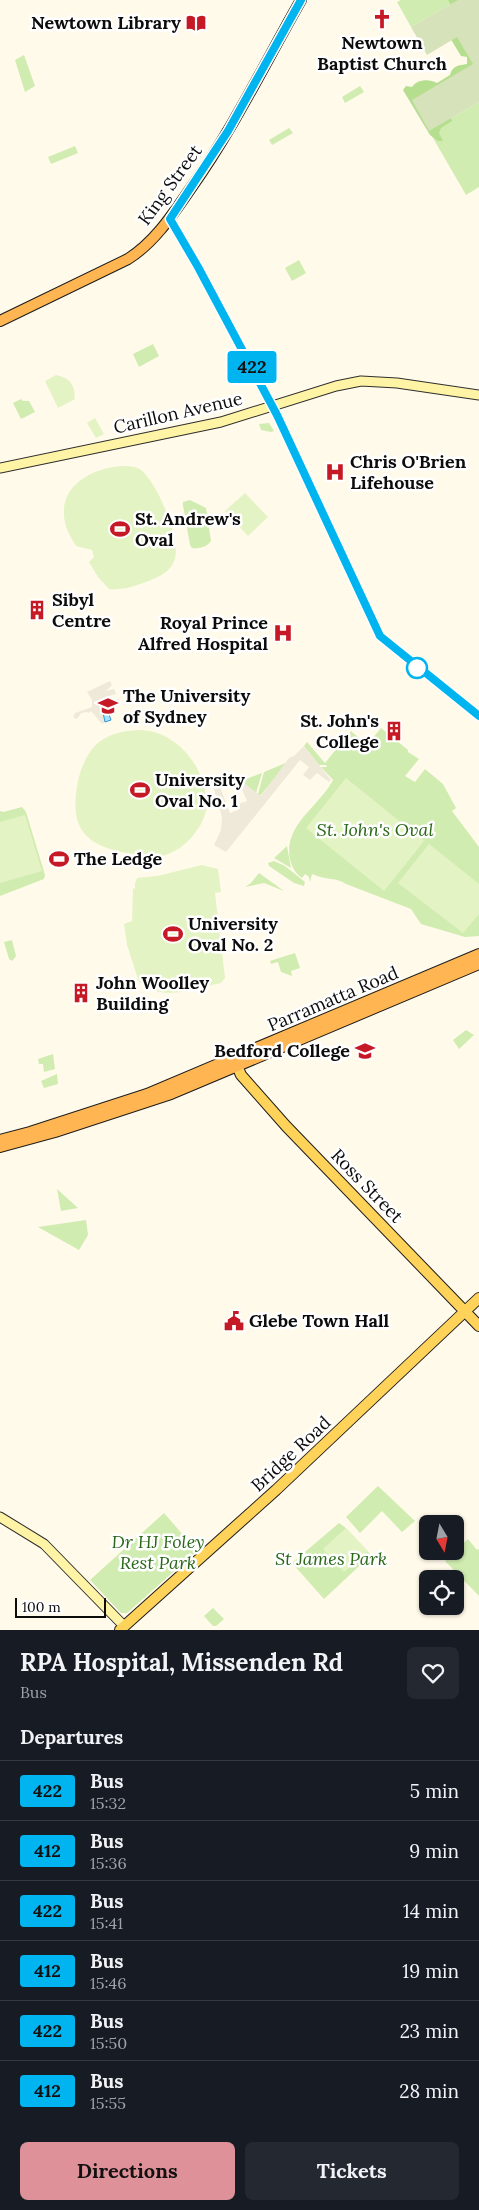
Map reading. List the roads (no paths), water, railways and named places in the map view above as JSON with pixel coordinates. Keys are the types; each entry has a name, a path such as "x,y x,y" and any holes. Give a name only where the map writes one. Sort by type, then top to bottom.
{"highway":[{"name":"King Street","path":"0,321 128,259 144,247 162,229 201,174 228,131 301,0"},
{"name":"Parramatta Road","path":"0,1147 55,1132 171,1094 235,1062 479,954"},
{"name":"Parramatta Road","path":"0,1140 39,1130 235,1062 479,964"}],"main road":[{"name":"Carillon Avenue","path":"0,468 228,421 348,383 382,381 479,395"},
{"name":"Ross Street","path":"235,1062 242,1076 286,1126 479,1326"},
{"name":"Bridge Road","path":"122,1628 276,1490 479,1298"},
{"path":"0,1517 44,1544 122,1628"}],"water":[{"path":"101,703 105,703 111,720 105,722"}],"place":[{"name":"Newtown Baptist Church","path":"382,19"},
{"name":"Newtown Library","path":"196,23"},
{"name":"Chris O'Brien Lifehouse","path":"335,472"},
{"name":"St. Andrew's Oval","path":"120,529"},
{"name":"Sibyl Centre","path":"37,610"},
{"name":"Royal Prince Alfred Hospital","path":"283,633"},
{"name":"The University of Sydney","path":"108,706"},
{"name":"St. John's College","path":"394,731"},
{"name":"University Oval No. 1","path":"140,790"},
{"name":"The Ledge","path":"59,859"},
{"name":"University Oval No. 2","path":"173,934"},
{"name":"John Woolley Building","path":"81,993"},
{"name":"Bedford College","path":"365,1051"},
{"name":"Glebe Town Hall","path":"234,1321"}],"park label":[{"name":"St. John's Oval","path":"375,830"},
{"name":"Dr HJ Foley Rest Park","path":"158,1552"},
{"name":"St James Park","path":"331,1559"}]}
